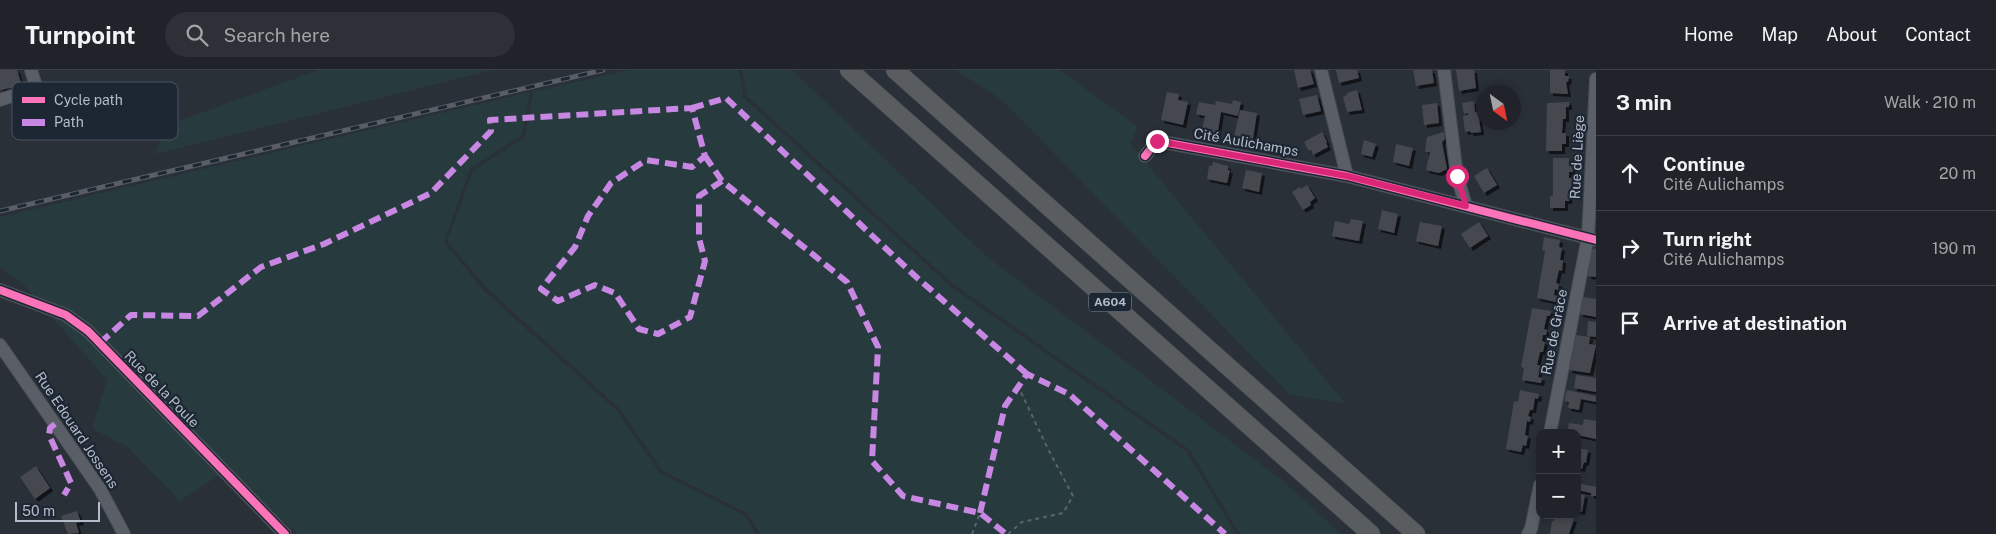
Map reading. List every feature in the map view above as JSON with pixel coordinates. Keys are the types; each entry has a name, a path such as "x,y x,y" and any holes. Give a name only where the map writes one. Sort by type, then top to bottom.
{"highway":[{"name":"A604","path":"849,70 1371,534"},
{"name":"A604","path":"895,70 1416,534"}],"street":[{"path":"31,70 35,82"},
{"path":"1321,70 1347,176"},
{"path":"1444,70 1457,176 1466,206"},
{"name":"Rue de Liège","path":"1592,238 1596,84"},
{"path":"0,100 12,96"},
{"name":"Cité Aulichamps","path":"1145,156 1157,141 1347,176 1592,238"},
{"name":"Rue de Grâce","path":"1551,429 1592,238"},
{"name":"Rue de la Poule","path":"0,290 66,315 88,331 286,534"},
{"name":"Rue Edouard Jossens","path":"0,345 100,489 124,534"},
{"path":"1528,534 1531,529 1536,505"}],"path":[{"path":"1008,534 1022,522 1063,513 1073,496 1018,386"},
{"path":"972,534 980,513"}],"green space":[{"path":"318,70 493,70 155,154 160,140 178,140 178,121"},
{"path":"628,70 739,70 744,98 950,286 1187,452 1236,534 760,534 747,513 663,471 619,408 485,286 447,241 473,171 525,137 533,92"},
{"path":"742,70 792,70 985,255 1282,480 1341,534 1241,534 1190,450 952,283 747,96"},
{"path":"956,70 1060,70 1138,127 1130,143 1345,403 1290,395 1002,100"},
{"path":"530,92 522,135 470,169 444,242 482,289 616,410 660,473 744,515 756,534 298,534 227,470 180,501 129,448 92,428 107,380 23,284 0,267 0,217"}],"building":[{"path":"0,70 17,70 21,82 12,82 12,88 0,90"},
{"path":"1294,70 1310,70 1314,84 1298,88"},
{"path":"1336,70 1357,70 1359,78 1339,83"},
{"path":"1413,70 1432,70 1434,83 1416,86"},
{"path":"1456,70 1474,70 1476,88 1459,91"},
{"path":"1550,70 1565,70 1565,76 1569,76 1568,82 1566,82 1568,94 1550,93"},
{"path":"1357,90 1362,110 1347,112 1343,97 1347,93"},
{"path":"1167,92 1179,94 1178,100 1188,102 1183,125 1161,120"},
{"path":"1317,95 1321,111 1303,115 1299,99"},
{"path":"1233,100 1241,102 1238,116 1221,112 1217,137 1201,134 1205,116 1196,114 1199,102 1215,105 1216,101 1232,104"},
{"path":"1474,101 1476,130 1481,130 1481,132 1465,132 1463,116 1468,115 1468,113 1464,114 1462,103"},
{"path":"1569,102 1569,107 1566,107 1566,119 1563,119 1562,133 1566,133 1566,144 1562,144 1562,151 1546,151 1547,103"},
{"path":"1437,103 1439,123 1424,125 1422,105"},
{"path":"1240,110 1257,113 1252,145 1233,141"},
{"path":"1322,132 1328,147 1313,155 1304,142"},
{"path":"1444,132 1445,139 1442,142 1447,169 1439,173 1426,170 1430,152 1425,152 1427,137"},
{"path":"1364,140 1376,144 1372,157 1361,154"},
{"path":"1396,144 1413,148 1409,166 1393,162"},
{"path":"1553,158 1569,158 1569,166 1573,166 1573,172 1569,172 1569,178 1572,178 1572,189 1570,189 1569,201 1565,201 1565,208 1550,208 1550,196 1553,196"},
{"path":"1213,162 1228,166 1228,170 1230,170 1227,183 1207,179 1209,166 1212,166"},
{"path":"1487,168 1497,185 1484,193 1474,176"},
{"path":"1246,170 1262,173 1259,192 1242,188"},
{"path":"1307,185 1315,198 1310,202 1311,205 1303,210 1292,192"},
{"path":"1382,210 1398,214 1394,233 1378,229"},
{"path":"1351,219 1363,221 1359,241 1332,236 1335,221 1349,224"},
{"path":"1420,222 1442,226 1438,246 1416,241"},
{"path":"1479,222 1488,236 1470,248 1461,234"},
{"path":"1544,237 1560,240 1559,247 1562,248 1560,260 1563,260 1562,271 1559,270 1556,283 1559,284 1558,290 1555,289 1554,295 1557,296 1556,302 1537,298 1545,251 1542,250"},
{"path":"1596,248 1596,277 1588,276 1591,251"},
{"path":"1583,297 1596,299 1596,317 1580,314"},
{"path":"1532,308 1551,311 1550,316 1547,316 1544,329 1547,330 1546,335 1543,335 1542,341 1545,342 1543,352 1540,352 1537,365 1541,366 1538,377 1542,378 1541,383 1522,380 1524,368 1521,367"},
{"path":"1588,321 1596,322 1596,337 1587,336"},
{"path":"1576,335 1590,337 1589,344 1596,345 1590,373 1569,370"},
{"path":"1576,375 1596,378 1596,392 1574,388"},
{"path":"1520,390 1539,394 1538,399 1535,398 1533,410 1530,410 1528,416 1531,417 1530,422 1527,421 1525,435 1528,436 1526,446 1523,445 1521,452 1506,449 1514,401 1518,402"},
{"path":"1567,390 1596,396 1596,402 1581,399 1579,410 1568,408 1569,402 1564,401"},
{"path":"1584,419 1596,421 1596,439 1581,436 1581,429 1568,429 1569,423 1583,425"},
{"path":"1581,449 1588,450 1586,463 1584,462 1582,469"},
{"path":"36,466 50,488 35,499 20,477"},
{"path":"1581,484 1596,487 1596,496 1591,496 1591,493 1581,491"},
{"path":"1581,494 1585,495 1581,512"},
{"path":"77,511 81,522 76,523 79,533 68,534 61,516"},
{"path":"1555,519 1574,519 1569,534 1550,534 1552,521"}],"railway":[{"path":"0,211 603,70"}],"marked path":[{"path":"692,108 726,98 914,275 1027,374"},
{"path":"100,343 131,315 198,316 261,267 324,244 431,193 491,131 490,120 692,108 705,156 692,167 646,160 611,183 588,216 575,247 541,289 558,301 595,285 615,293 639,329 658,334 690,317 705,261 699,238 699,196 722,181 847,282 878,347 872,461 903,496 980,513 1006,534"},
{"path":"705,156 722,181"},
{"path":"980,513 1005,406 1027,374 1069,394 1225,534"},
{"path":"55,424 50,428 49,435 71,483 64,495"}],"cycle path":[{"path":"1145,156 1157,141 1347,176 1596,240"},
{"path":"0,290 66,315 88,331 285,534"}],"route":[{"path":"1157,141 1347,176 1466,206 1457,176"}]}
